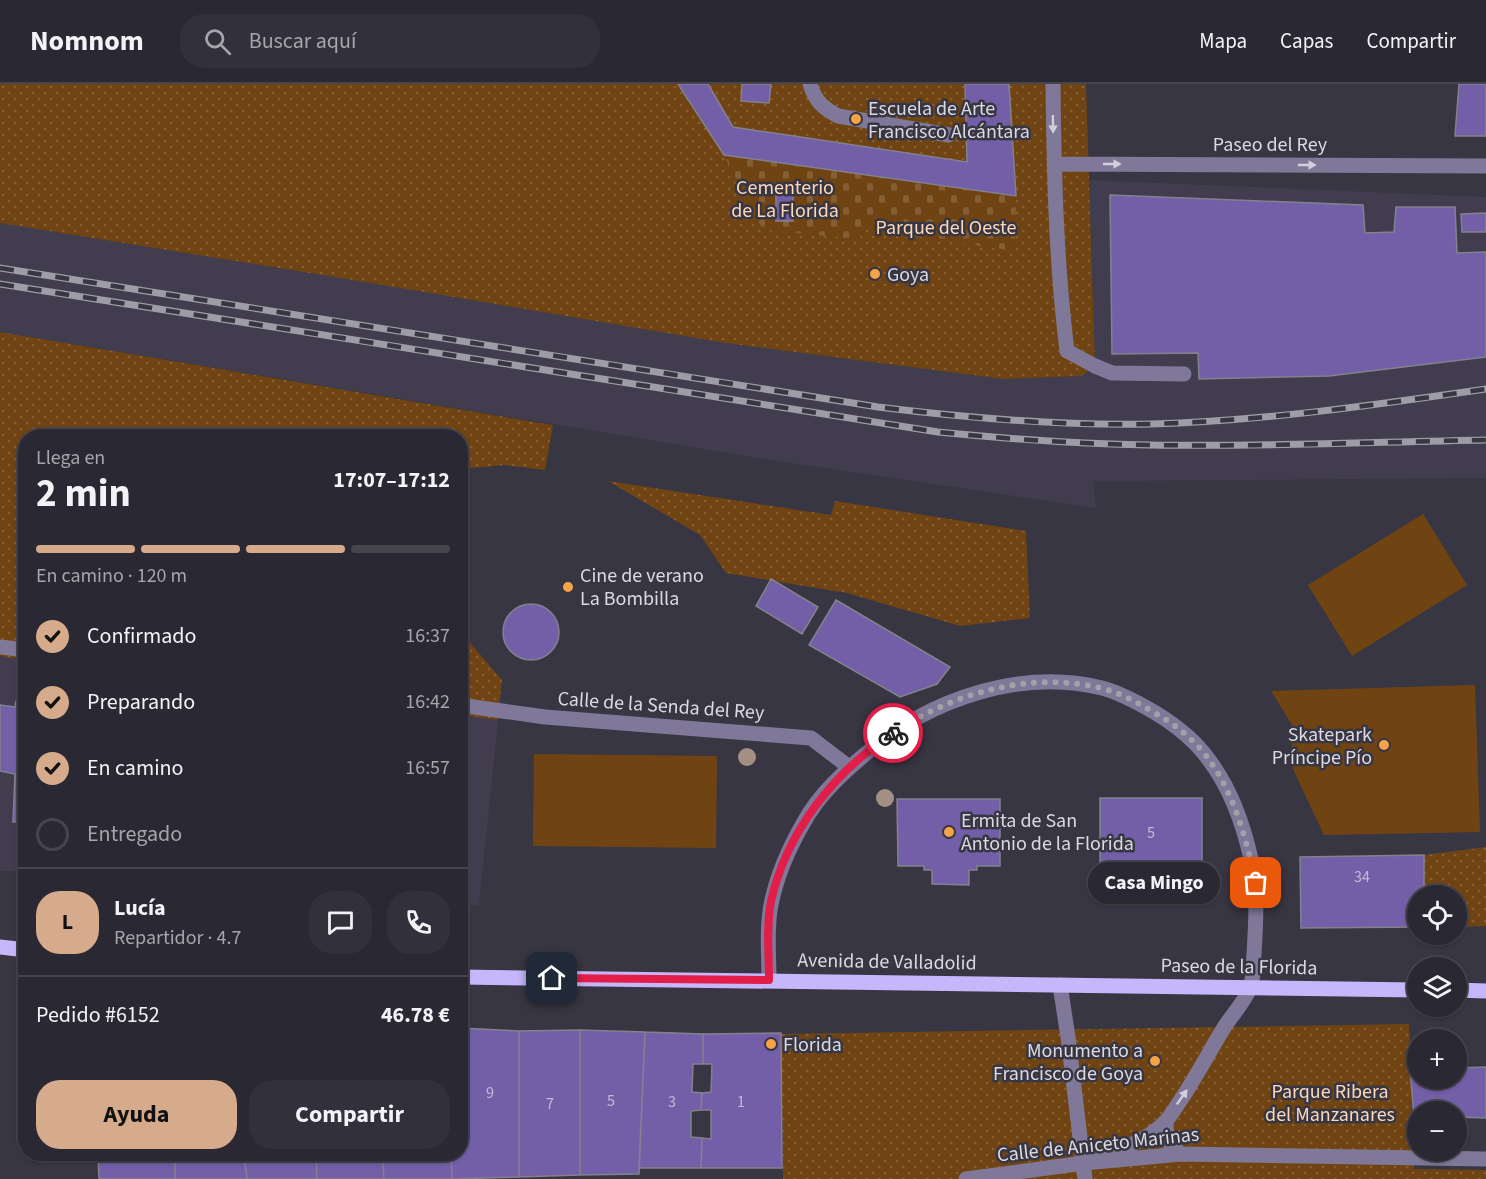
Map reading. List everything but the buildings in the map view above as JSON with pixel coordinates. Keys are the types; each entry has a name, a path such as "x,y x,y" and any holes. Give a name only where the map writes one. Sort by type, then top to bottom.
{"main road":[{"path":"0,947 18,949"},
{"name":"Avenida de Valladolid","path":"468,977 1060,985"},
{"name":"Paseo de la Florida","path":"1060,985 1407,990"},
{"path":"1467,990 1486,991"}],"street":[{"path":"810,84 815,99 825,109 838,116 949,135"},
{"path":"1053,84 1060,294 1067,351 1112,373 1184,374"},
{"name":"Paseo del Rey","path":"1054,164 1486,166"},
{"path":"0,647 18,649"},
{"path":"769,980 771,902 791,846 805,819 849,767 881,741 924,714 952,702 994,689 1034,683 1101,688 1141,704 1179,729 1209,759 1235,805 1256,883 1257,912 1250,988 1218,1037 1192,1084 1165,1122 1131,1146 1084,1163"},
{"name":"Calle de la Senda del Rey","path":"468,706 545,717 812,738 849,767"},
{"path":"1060,985 1086,1179"},
{"path":"1165,1122 1169,1143 1181,1154"},
{"name":"Calle de Aniceto Marinas","path":"966,1179 1084,1163 1181,1154 1486,1159"}],"shaded area":[{"path":"1089,180 1486,197 1486,478 1093,481 1096,508 751,457 0,332 0,223 726,343 1003,379 1081,376 1095,366"},
{"path":"0,656 18,659 18,871 0,871"},
{"path":"468,716 498,720 479,905 468,906"}],"green space":[{"name":"Parque del Oeste","path":"0,84 1086,84 1095,366 1081,376 1003,379 726,343 0,223"},
{"name":"Cementerio de La Florida","path":"724,155 1016,196 1015,251 862,229 860,239 763,230"},
{"path":"0,332 553,425 545,470 505,465 468,468 468,429 18,429 18,659 0,656"},
{"path":"608,481 831,515 835,501 1026,531 1030,618 960,626 847,593 726,573 700,535"},
{"path":"1423,514 1467,585 1352,656 1308,585"},
{"path":"468,640 502,680 498,720 468,716"},
{"name":"Skatepark Príncipe Pío","path":"1475,685 1480,832 1324,835 1292,767 1291,723 1271,691"},
{"path":"534,754 717,756 716,848 533,846"},
{"path":"1486,847 1486,926 1467,927 1467,885 1424,885 1424,855"},
{"name":"Parque Ribera del Manzanares","path":"1409,1024 1409,1029 1407,1029 1407,1089 1411,1089 1412,1101 1407,1101 1407,1161 1414,1161 1414,1169 1486,1170 1486,1179 783,1179 781,1034"}],"railway":[{"path":"0,268 878,407 980,418 1082,424 1151,424 1235,420 1486,389"},
{"path":"0,284 938,432 1044,441 1150,445 1276,445 1486,440"}],"way so far":[{"path":"893,733 924,714 952,702 1012,685 1058,683 1101,688 1123,695 1179,729 1209,759 1235,805 1256,883"}],"place":[{"name":"Escuela de Arte Francisco Alcántara","path":"856,119"},
{"name":"Goya","path":"875,274"},
{"name":"Cine de verano La Bombilla","path":"568,587"},
{"name":"Skatepark Príncipe Pío","path":"1384,745"},
{"name":"Ermita de San Antonio de la Florida","path":"949,832"},
{"name":"Casa Mingo","path":"1256,883"},
{"name":"Florida","path":"771,1044"},
{"name":"Monumento a Francisco de Goya","path":"1155,1061"}],"route":[{"path":"552,978 769,980 771,902 791,846 805,819 849,767 893,733"}]}
